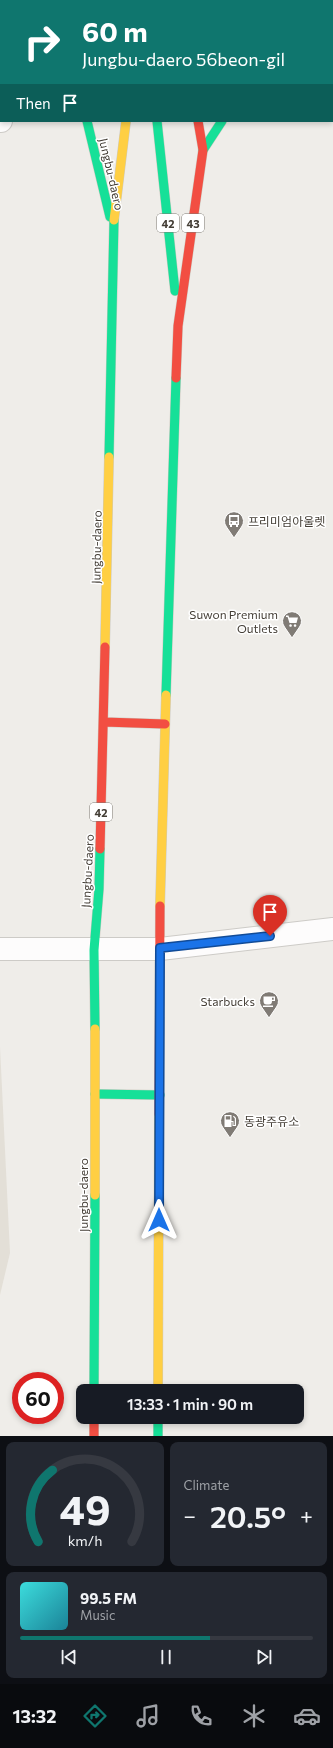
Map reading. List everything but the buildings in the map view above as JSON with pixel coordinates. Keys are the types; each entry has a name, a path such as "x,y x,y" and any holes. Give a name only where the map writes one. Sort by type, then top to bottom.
{"main road":[{"name":"Jungbu-daero","path":"87,122 114,232"},
{"name":"Jungbu-daero","path":"94,1384 96,1094 94,950 99,889 104,722 114,232 126,122"},
{"name":"42","path":"157,122 178,326 160,890 158,1384"},
{"name":"43","path":"178,326 203,150 198,122"},
{"path":"203,150 221,122"},
{"path":"104,722 165,724"},
{"path":"96,1094 160,1095"},
{"path":"94,1424 94,1436"},
{"path":"158,1424 158,1436"}],"street":[{"path":"0,949 94,950 160,948 333,929"}],"shaded area":[{"path":"0,1047 10,1253 0,1295"}],"traffic: fast":[{"path":"87,122 110,217"},
{"path":"157,122 175,291"},
{"path":"203,150 221,122"},
{"path":"109,457 114,220"},
{"path":"166,695 176,378"},
{"path":"95,1029 94,950 99,889 100,849"},
{"path":"95,1094 160,1095"},
{"path":"94,1384 95,1195"},
{"path":"158,1424 158,1436"}],"traffic: slow":[{"path":"114,220 126,122"},
{"path":"105,647 109,457"},
{"path":"160,906 166,695"},
{"path":"95,1029 95,1195"},
{"path":"158,1384 159,1114"}],"traffic: jam":[{"path":"176,378 178,326 203,150 198,122"},
{"path":"100,849 105,647"},
{"path":"104,722 165,724"},
{"path":"159,1114 160,906"},
{"path":"94,1424 94,1436"}],"place":[{"name":"프리미엄아울렛","path":"234,538"},
{"name":"Suwon Premium Outlets","path":"292,638"},
{"name":"Starbucks","path":"269,1018"},
{"name":"동광주유소","path":"230,1138"}],"route":[{"path":"159,1220 160,948 270,936"}]}
